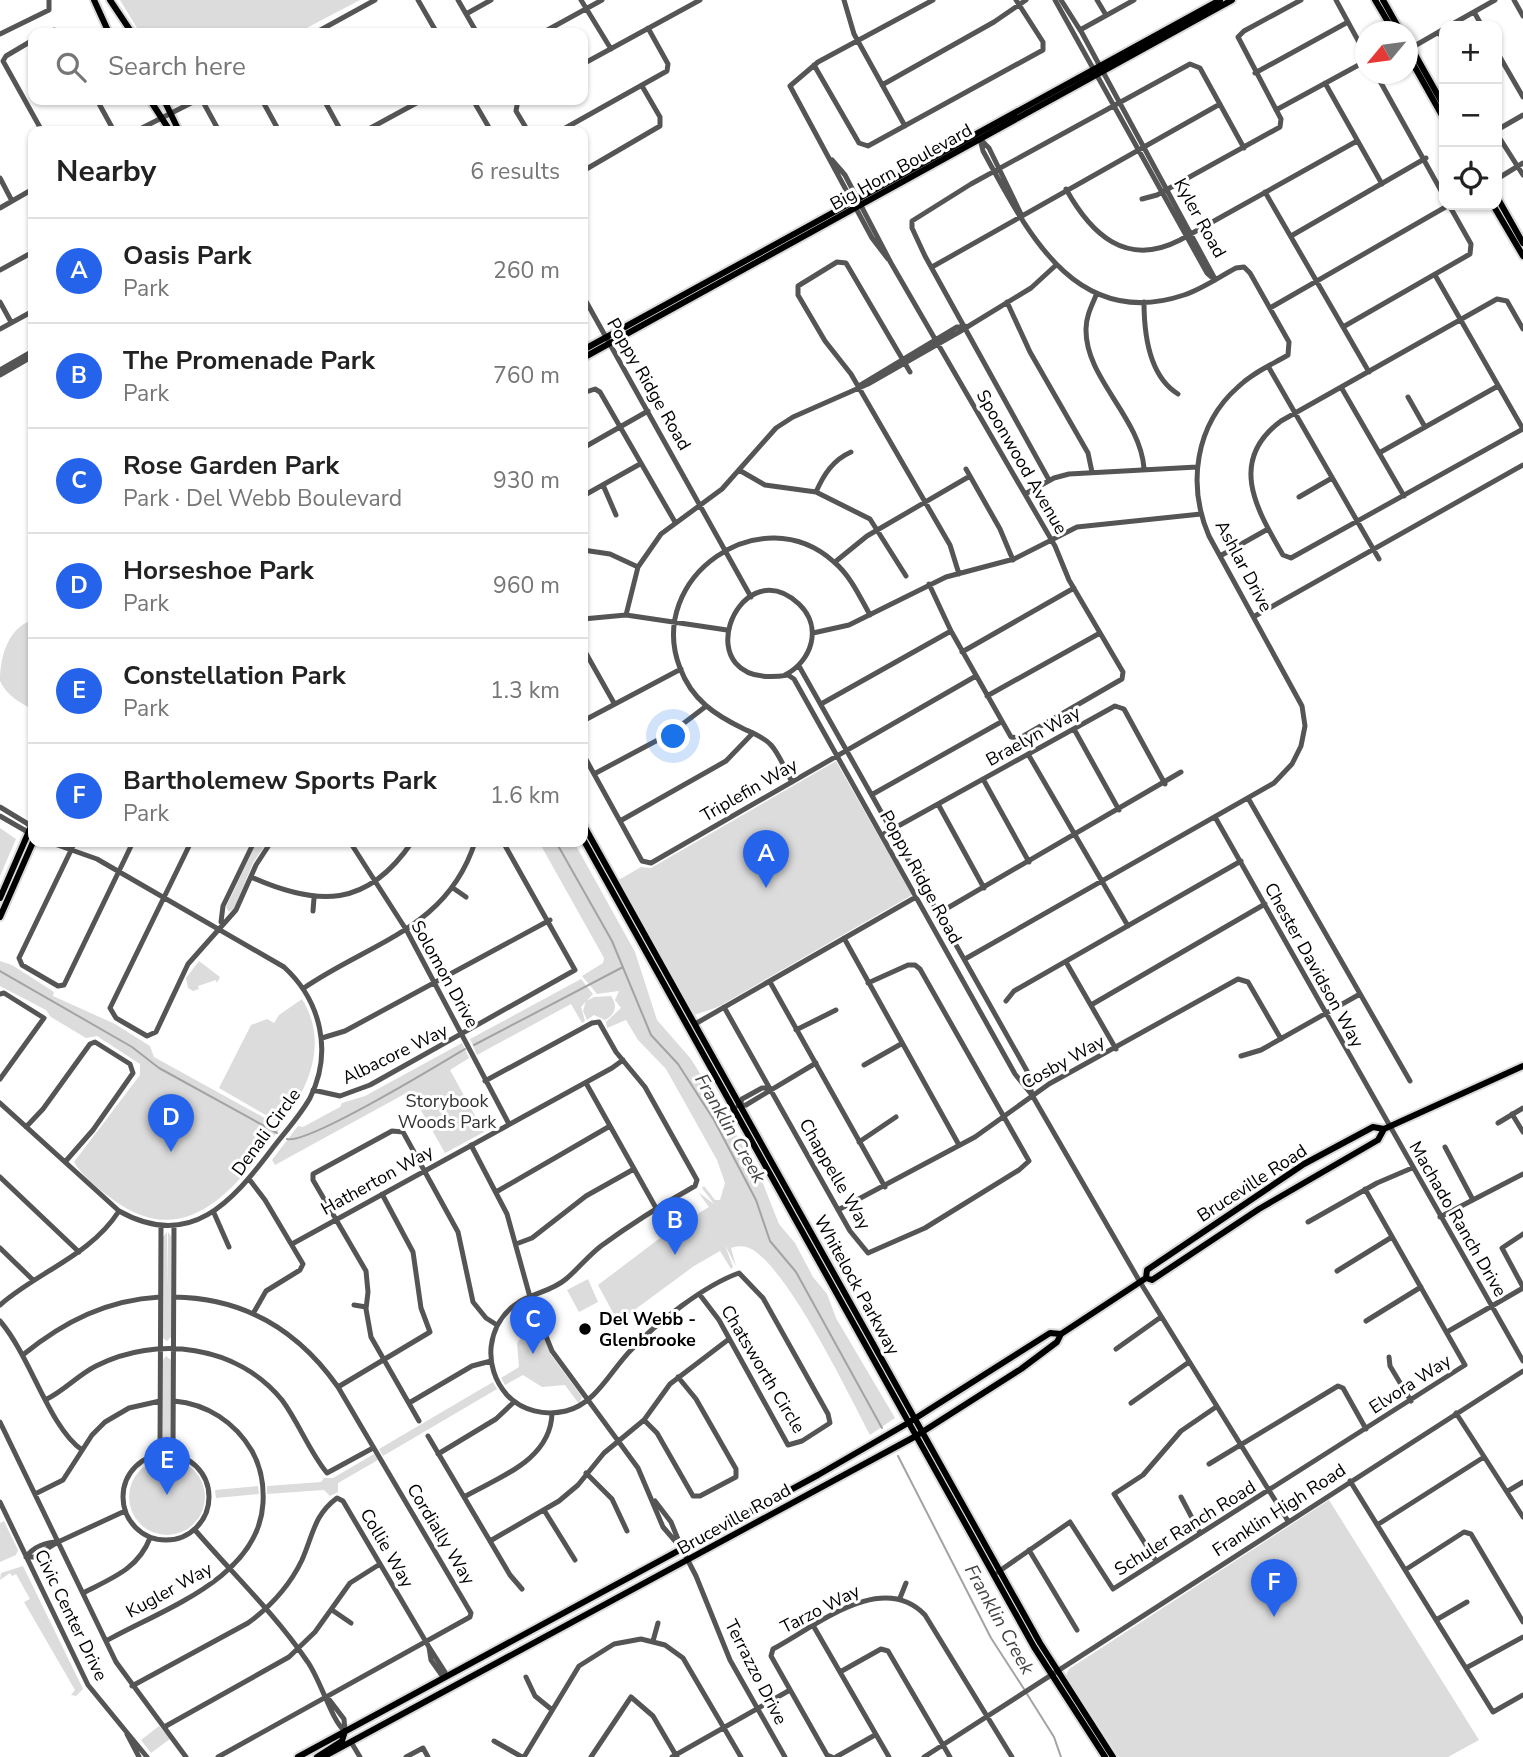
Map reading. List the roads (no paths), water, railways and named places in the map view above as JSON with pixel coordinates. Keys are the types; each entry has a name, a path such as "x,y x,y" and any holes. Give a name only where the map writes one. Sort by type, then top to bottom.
{"main road":[{"path":"94,0 107,28"},
{"path":"110,0 129,28"},
{"name":"Big Horn Boulevard","path":"857,203 980,139 1220,0"},
{"name":"Big Horn Boulevard","path":"588,348 1232,0"},
{"path":"1376,0 1388,21"},
{"path":"1383,0 1395,21"},
{"path":"1418,63 1439,98"},
{"path":"1418,66 1439,109"},
{"path":"153,105 167,126"},
{"path":"166,105 176,126"},
{"path":"1502,206 1523,243"},
{"path":"1496,210 1523,256"},
{"name":"Big Horn Boulevard","path":"588,354 607,340"},
{"name":"Whitelock Parkway","path":"588,833 695,1024 737,1107"},
{"path":"0,898 28,838"},
{"path":"0,917 31,847"},
{"name":"Whitelock Parkway","path":"588,847 915,1418 919,1433 977,1538 1105,1757"},
{"name":"Bruceville Road","path":"1143,1280 1147,1269 1304,1164 1373,1128 1386,1128 1523,1066"},
{"name":"Bruceville Road","path":"323,1757 688,1561 919,1433 1021,1369 1057,1342 1062,1334 1143,1280 1152,1280 1259,1209 1378,1140 1386,1128"},
{"name":"Whitelock Parkway","path":"847,1303 908,1423 919,1433"},
{"name":"Bruceville Road","path":"298,1757 908,1423 1049,1333 1062,1334"},
{"name":"Whitelock Parkway","path":"1054,1672 1113,1757"},
{"name":"Bruceville Road","path":"408,1711 442,1687 443,1677"},
{"name":"Bruceville Road","path":"317,1757 342,1741 345,1731"}],"street":[{"path":"0,34 49,10 50,0"},
{"path":"324,28 375,0"},
{"path":"418,0 432,28"},
{"path":"458,0 474,28"},
{"path":"466,14 491,0"},
{"path":"581,0 611,49"},
{"path":"551,28 602,0"},
{"path":"588,61 700,0"},
{"path":"844,0 858,41 905,126"},
{"path":"933,0 814,65 859,143 864,146 1044,48 1018,2"},
{"path":"882,85 1018,2 1026,0"},
{"name":"Kyler Road","path":"1055,0 1118,103 1214,280"},
{"name":"Kyler Road","path":"1061,0 1080,30 1099,70"},
{"path":"1097,0 1106,15"},
{"path":"1080,30 1134,0"},
{"path":"1142,199 1166,191 1280,127 1282,121 1239,43 1240,34 1301,0"},
{"path":"1336,0 1355,35"},
{"path":"1458,21 1495,0"},
{"path":"1514,0 1523,16"},
{"path":"1474,12 1479,21"},
{"path":"1255,73 1348,22"},
{"path":"569,126 642,86 668,68 648,28"},
{"path":"1418,43 1439,32"},
{"path":"28,43 6,56 4,61 39,126"},
{"path":"1502,61 1523,97"},
{"path":"1049,480 984,367 912,228 913,220 997,170 1193,64 1200,68 1244,148"},
{"name":"Spoonwood Avenue","path":"814,65 790,86 1051,540 1123,677 1022,737 1013,738 1001,722"},
{"path":"1276,110 1355,67"},
{"path":"1325,83 1382,184"},
{"path":"1382,84 1426,158 1439,185"},
{"path":"588,168 660,127 660,117 642,86"},
{"path":"932,267 1021,214 1220,104"},
{"path":"100,105 111,126"},
{"path":"146,126 189,105"},
{"path":"202,105 216,126"},
{"path":"265,105 276,126"},
{"path":"327,105 338,126"},
{"path":"374,126 413,105"},
{"path":"477,105 488,126"},
{"path":"517,105 516,111 525,126"},
{"path":"1502,129 1523,115"},
{"name":"Ashlar Drive","path":"965,959 1274,783 1288,769 1301,746 1305,726 1298,695 1220,556 1201,514 1197,467 1204,436 1222,404 1242,383 1288,355 1291,348 1270,307 1246,268 1236,268 1184,295 1144,302 1097,293 1071,279 1055,266 1040,247 980,139"},
{"path":"1502,139 1520,165 1523,175"},
{"path":"1066,189 1089,226 1116,244 1153,249 1190,234 1357,141"},
{"path":"1290,236 1426,158"},
{"path":"1502,176 1520,165"},
{"path":"0,178 12,201"},
{"path":"0,208 28,192"},
{"path":"1265,192 1368,372"},
{"path":"1270,307 1440,210"},
{"path":"1343,327 1468,256 1472,248 1452,210"},
{"path":"0,270 28,254"},
{"path":"909,372 846,263 839,261 799,284 797,293 816,326 858,387 950,545 959,574"},
{"path":"625,615 638,567 661,534 722,489 782,424 858,387 1007,302 1036,284 1055,266"},
{"path":"1435,275 1460,320 1523,429 1289,559 1283,555 1252,497 1251,467 1267,433 1295,413 1460,320 1501,298 1508,303 1523,329"},
{"path":"1097,293 1087,322 1088,345 1137,437 1144,468"},
{"path":"0,302 11,322"},
{"path":"1007,302 1030,352 1088,453 1092,472"},
{"path":"1144,302 1144,331 1149,350 1168,386 1178,394"},
{"name":"Poppy Ridge Road","path":"588,305 751,597"},
{"path":"0,329 28,314"},
{"path":"0,369 28,356"},
{"path":"0,375 28,357"},
{"path":"1268,366 1379,559"},
{"path":"1379,453 1498,386"},
{"path":"1341,387 1404,496"},
{"path":"588,391 594,388 600,393 675,523"},
{"path":"1408,397 1425,427"},
{"path":"588,445 648,411"},
{"path":"816,492 824,474 851,452"},
{"path":"588,493 640,464"},
{"path":"1255,616 1523,465"},
{"path":"1025,494 1049,480 1069,474 1197,467"},
{"path":"966,469 1000,529 1013,560"},
{"path":"739,470 765,485 816,492 870,519 879,529 906,576"},
{"path":"835,562 850,547 970,476"},
{"path":"1299,497 1332,478"},
{"path":"603,485 616,515"},
{"path":"813,633 843,628 929,584 1013,560 1082,526 1174,519 1201,514"},
{"path":"1220,556 1268,529"},
{"path":"792,782 771,745 705,707 681,669 674,622 692,579 706,562 726,548 762,538 789,540 813,548 835,562 853,585 870,615"},
{"path":"588,551 610,554 638,567"},
{"path":"873,794 1001,722 951,631 929,584"},
{"path":"962,652 1074,588"},
{"path":"774,592 795,600 809,618 813,633 809,652 799,666 785,675 764,677 744,669 731,652 727,630 736,609 751,597 774,592"},
{"path":"588,619 625,615 727,630"},
{"path":"821,704 951,631"},
{"path":"987,696 1100,633"},
{"path":"588,657 614,704"},
{"name":"Poppy Ridge Road","path":"799,666 1027,1071 1032,1095"},
{"path":"588,718 681,669"},
{"name":"Poppy Ridge Road","path":"785,675 794,679 1015,1074 1032,1095 1143,1280 1161,1317 1288,1521"},
{"name":"Triplefin Way","path":"588,763 642,861 651,863 976,676"},
{"path":"594,774 671,733 705,707"},
{"name":"Braelyn Way","path":"882,835 1113,707 1121,707 1165,784"},
{"path":"1074,729 1119,810"},
{"path":"620,821 726,761 754,733"},
{"path":"1028,754 1128,926"},
{"path":"939,914 1165,784 1181,772"},
{"path":"983,779 1029,862"},
{"path":"1248,798 1410,1082"},
{"path":"938,804 984,888"},
{"path":"0,807 28,826"},
{"path":"0,817 28,828"},
{"name":"Chester Davidson Way","path":"1215,817 1327,1012 1386,1128"},
{"name":"Denali Circle","path":"0,1103 119,1211 160,1225 174,1226 214,1213 235,1196 313,1090 321,1065 322,1038 315,1009 303,988 278,963 220,927 119,871 65,847"},
{"path":"72,849 19,958 22,965 58,986 64,985 72,970 100,905 131,847"},
{"path":"189,847 110,1007 112,1014 143,1035 151,1036 156,1032 188,964 236,911 268,847"},
{"path":"220,927 223,906 252,847"},
{"name":"Solomon Drive","path":"353,847 407,931 509,1124"},
{"path":"251,877 282,891 314,898 341,895 375,881 399,860 408,847"},
{"path":"303,988 407,931 430,913 453,888 473,847"},
{"name":"Albacore Way","path":"313,1090 340,1096 354,1093 463,1035 575,970 550,920 506,847"},
{"path":"1006,1001 1014,990 1241,861"},
{"path":"453,888 466,897"},
{"path":"695,1024 916,897"},
{"path":"313,911 314,898"},
{"path":"1091,1005 1265,904"},
{"path":"322,1038 345,1031 550,920"},
{"path":"844,938 959,1145"},
{"path":"1066,962 1116,1049"},
{"path":"868,983 908,965 915,965 920,969 1002,1114"},
{"name":"Cosby Way","path":"838,1210 959,1145 1032,1095 1240,979 1248,982 1281,1039"},
{"path":"770,982 885,1187"},
{"path":"0,994 4,993 44,1018 0,1079"},
{"path":"1241,1056 1281,1039 1360,994"},
{"name":"Chappelle Way","path":"724,1007 838,1210 860,1247 868,1253 925,1228 1026,1165 1027,1156 1002,1114"},
{"path":"796,1030 836,1010"},
{"path":"485,1081 596,1021 645,1087 697,1183 600,1247 555,1287 510,1309 497,1325 491,1344 491,1361 496,1378 514,1402 529,1409 552,1413 568,1411 587,1401 632,1348 700,1295"},
{"path":"26,1127 43,1109 90,1044 95,1042 130,1064 133,1073 65,1162"},
{"path":"864,1065 901,1044"},
{"name":"Hatherton Way","path":"292,1244 586,1083 623,1060"},
{"path":"737,1107 766,1094 770,1088 816,1063"},
{"path":"586,1083 656,1208"},
{"path":"1498,1123 1523,1108"},
{"path":"1512,1114 1523,1132"},
{"path":"859,1142 897,1117"},
{"path":"496,1192 610,1126"},
{"name":"Machado Ranch Drive","path":"1386,1128 1412,1168 1523,1361"},
{"path":"419,1421 371,1337 366,1307 366,1271 313,1180 313,1174 396,1130 403,1132 463,1244 473,1302 486,1318 497,1325"},
{"name":"Terrazzo Drive","path":"471,1145 496,1192 516,1244 530,1297 552,1351 587,1401 620,1441 649,1490 663,1527 682,1549 688,1561 723,1647 785,1757"},
{"path":"1445,1147 1473,1200"},
{"path":"1308,1222 1365,1189 1412,1168"},
{"path":"516,1244 532,1238 586,1196 634,1169"},
{"path":"1440,1217 1523,1174"},
{"path":"0,1177 79,1252"},
{"path":"248,1180 292,1244 303,1268 266,1291 254,1312"},
{"name":"Elvora Way","path":"1269,1492 1465,1364 1365,1189"},
{"path":"338,1387 428,1335 431,1328 421,1308 413,1252 382,1194"},
{"path":"0,1305 98,1238 119,1211"},
{"path":"214,1213 229,1247"},
{"path":"160,1225 160,1454"},
{"path":"173,1454 174,1226"},
{"path":"1447,1332 1523,1287 1502,1248 1523,1234"},
{"path":"1337,1271 1392,1237"},
{"path":"0,1248 33,1280"},
{"name":"Chatsworth Circle","path":"741,1273 763,1298 828,1414 830,1423 802,1441 788,1445 729,1339 700,1295 741,1273"},
{"path":"1366,1321 1421,1287"},
{"path":"24,1354 58,1329 94,1310 127,1301 160,1297"},
{"name":"Cordially Way","path":"174,1297 223,1302 254,1312 305,1346 338,1387 471,1613 470,1617 428,1645 218,1757"},
{"path":"354,1305 366,1307"},
{"path":"1116,1349 1161,1317"},
{"path":"0,1321 24,1354 66,1438 82,1450"},
{"path":"490,1541 544,1510 578,1485 586,1474 644,1420 678,1377 729,1339"},
{"path":"47,1399 96,1366 128,1354 174,1348 219,1356 264,1382 287,1408 327,1473 373,1448"},
{"path":"1389,1357 1390,1366 1410,1401"},
{"path":"409,1403 472,1366 491,1361"},
{"path":"1131,1403 1189,1362"},
{"name":"Franklin High Road","path":"924,1757 1523,1371"},
{"path":"644,1420 662,1440 693,1496 700,1496 736,1477 736,1469 710,1422 678,1377"},
{"path":"1209,1464 1338,1387 1343,1388 1366,1429"},
{"path":"35,1494 63,1480 98,1428 113,1416 136,1406 160,1401"},
{"name":"Kugler Way","path":"106,1641 229,1571 250,1546 261,1522 263,1488 257,1463 242,1436 228,1422 201,1407 174,1401"},
{"path":"438,1454 496,1419 514,1402"},
{"path":"1156,1561 1114,1494 1143,1475 1181,1431 1216,1407"},
{"path":"464,1497 535,1454 548,1434 552,1413"},
{"path":"1456,1413 1523,1517"},
{"path":"0,1422 106,1641 132,1686 166,1726 186,1757"},
{"path":"428,1436 490,1541 522,1588"},
{"path":"160,1454 173,1454 194,1464 208,1486 207,1512 195,1530 173,1540 150,1538 134,1525 125,1511 123,1493 128,1477 137,1465 160,1454"},
{"path":"1377,1525 1484,1457"},
{"path":"586,1474 612,1499 627,1531"},
{"path":"1350,1481 1493,1712 1523,1695"},
{"path":"1508,1491 1523,1482"},
{"name":"Schuler Ranch Road","path":"997,1572 1070,1522 1113,1589 1269,1492"},
{"path":"1181,1497 1200,1533"},
{"name":"Collie Way","path":"132,1686 248,1623 264,1610 294,1575 317,1518 337,1498 343,1501 380,1563 428,1645 431,1660 443,1677"},
{"name":"Civic Center Drive","path":"0,1502 88,1685 147,1757"},
{"path":"544,1510 575,1560"},
{"path":"26,1557 31,1551 47,1543 58,1542 125,1511"},
{"path":"195,1530 298,1649 328,1698 335,1718 345,1731"},
{"path":"1405,1570 1464,1532 1471,1534 1523,1622"},
{"path":"83,1593 130,1568 143,1554 150,1538"},
{"path":"1029,1550 1077,1630"},
{"path":"166,1726 281,1662 298,1649 332,1610 350,1583 380,1563"},
{"path":"906,1583 900,1598 925,1615 1012,1757"},
{"name":"Tarzo Way","path":"875,1735 834,1757 827,1755 771,1656 773,1649 868,1598 900,1598"},
{"path":"1436,1620 1467,1602"},
{"path":"332,1610 351,1623"},
{"path":"653,1641 658,1623"},
{"path":"814,1627 889,1757"},
{"path":"1466,1668 1523,1637"},
{"path":"494,1741 523,1757 573,1673 592,1655 623,1641 653,1641 673,1650 689,1665 741,1757"},
{"path":"840,1672 881,1649 888,1651 950,1757"},
{"path":"527,1677 536,1696 551,1709"},
{"path":"591,1757 631,1698 653,1716 675,1756 790,1690"},
{"name":"Civic Center Drive","path":"127,1734 139,1757"},
{"path":"351,1742 360,1757"},
{"path":"406,1757 423,1748 428,1757"}],"waterway":[{"name":"Franklin Creek","path":"559,847 612,941 651,1035 678,1064 714,1120 756,1200 770,1241 796,1272 882,1428"},
{"path":"474,1045 623,967"},
{"path":"0,971 132,1047 159,1068 277,1133"},
{"path":"287,1139 320,1130 346,1117 465,1049"},
{"name":"Franklin Creek","path":"898,1456 991,1638 1024,1689"},
{"name":"Franklin Creek","path":"1027,1694 1054,1737 1061,1757"}],"place":[{"name":"Oasis Park","path":"766,888"},
{"name":"Horseshoe Park","path":"171,1152"},
{"name":"The Promenade Park","path":"675,1255"},
{"name":"Del Webb - Glenbrooke","path":"585,1329"},
{"name":"Rose Garden Park","path":"533,1354"},
{"name":"Constellation Park","path":"167,1495"},
{"name":"Bartholemew Sports Park","path":"1274,1617"}],"park label":[{"name":"Storybook Woods Park","path":"447,1111"}]}
